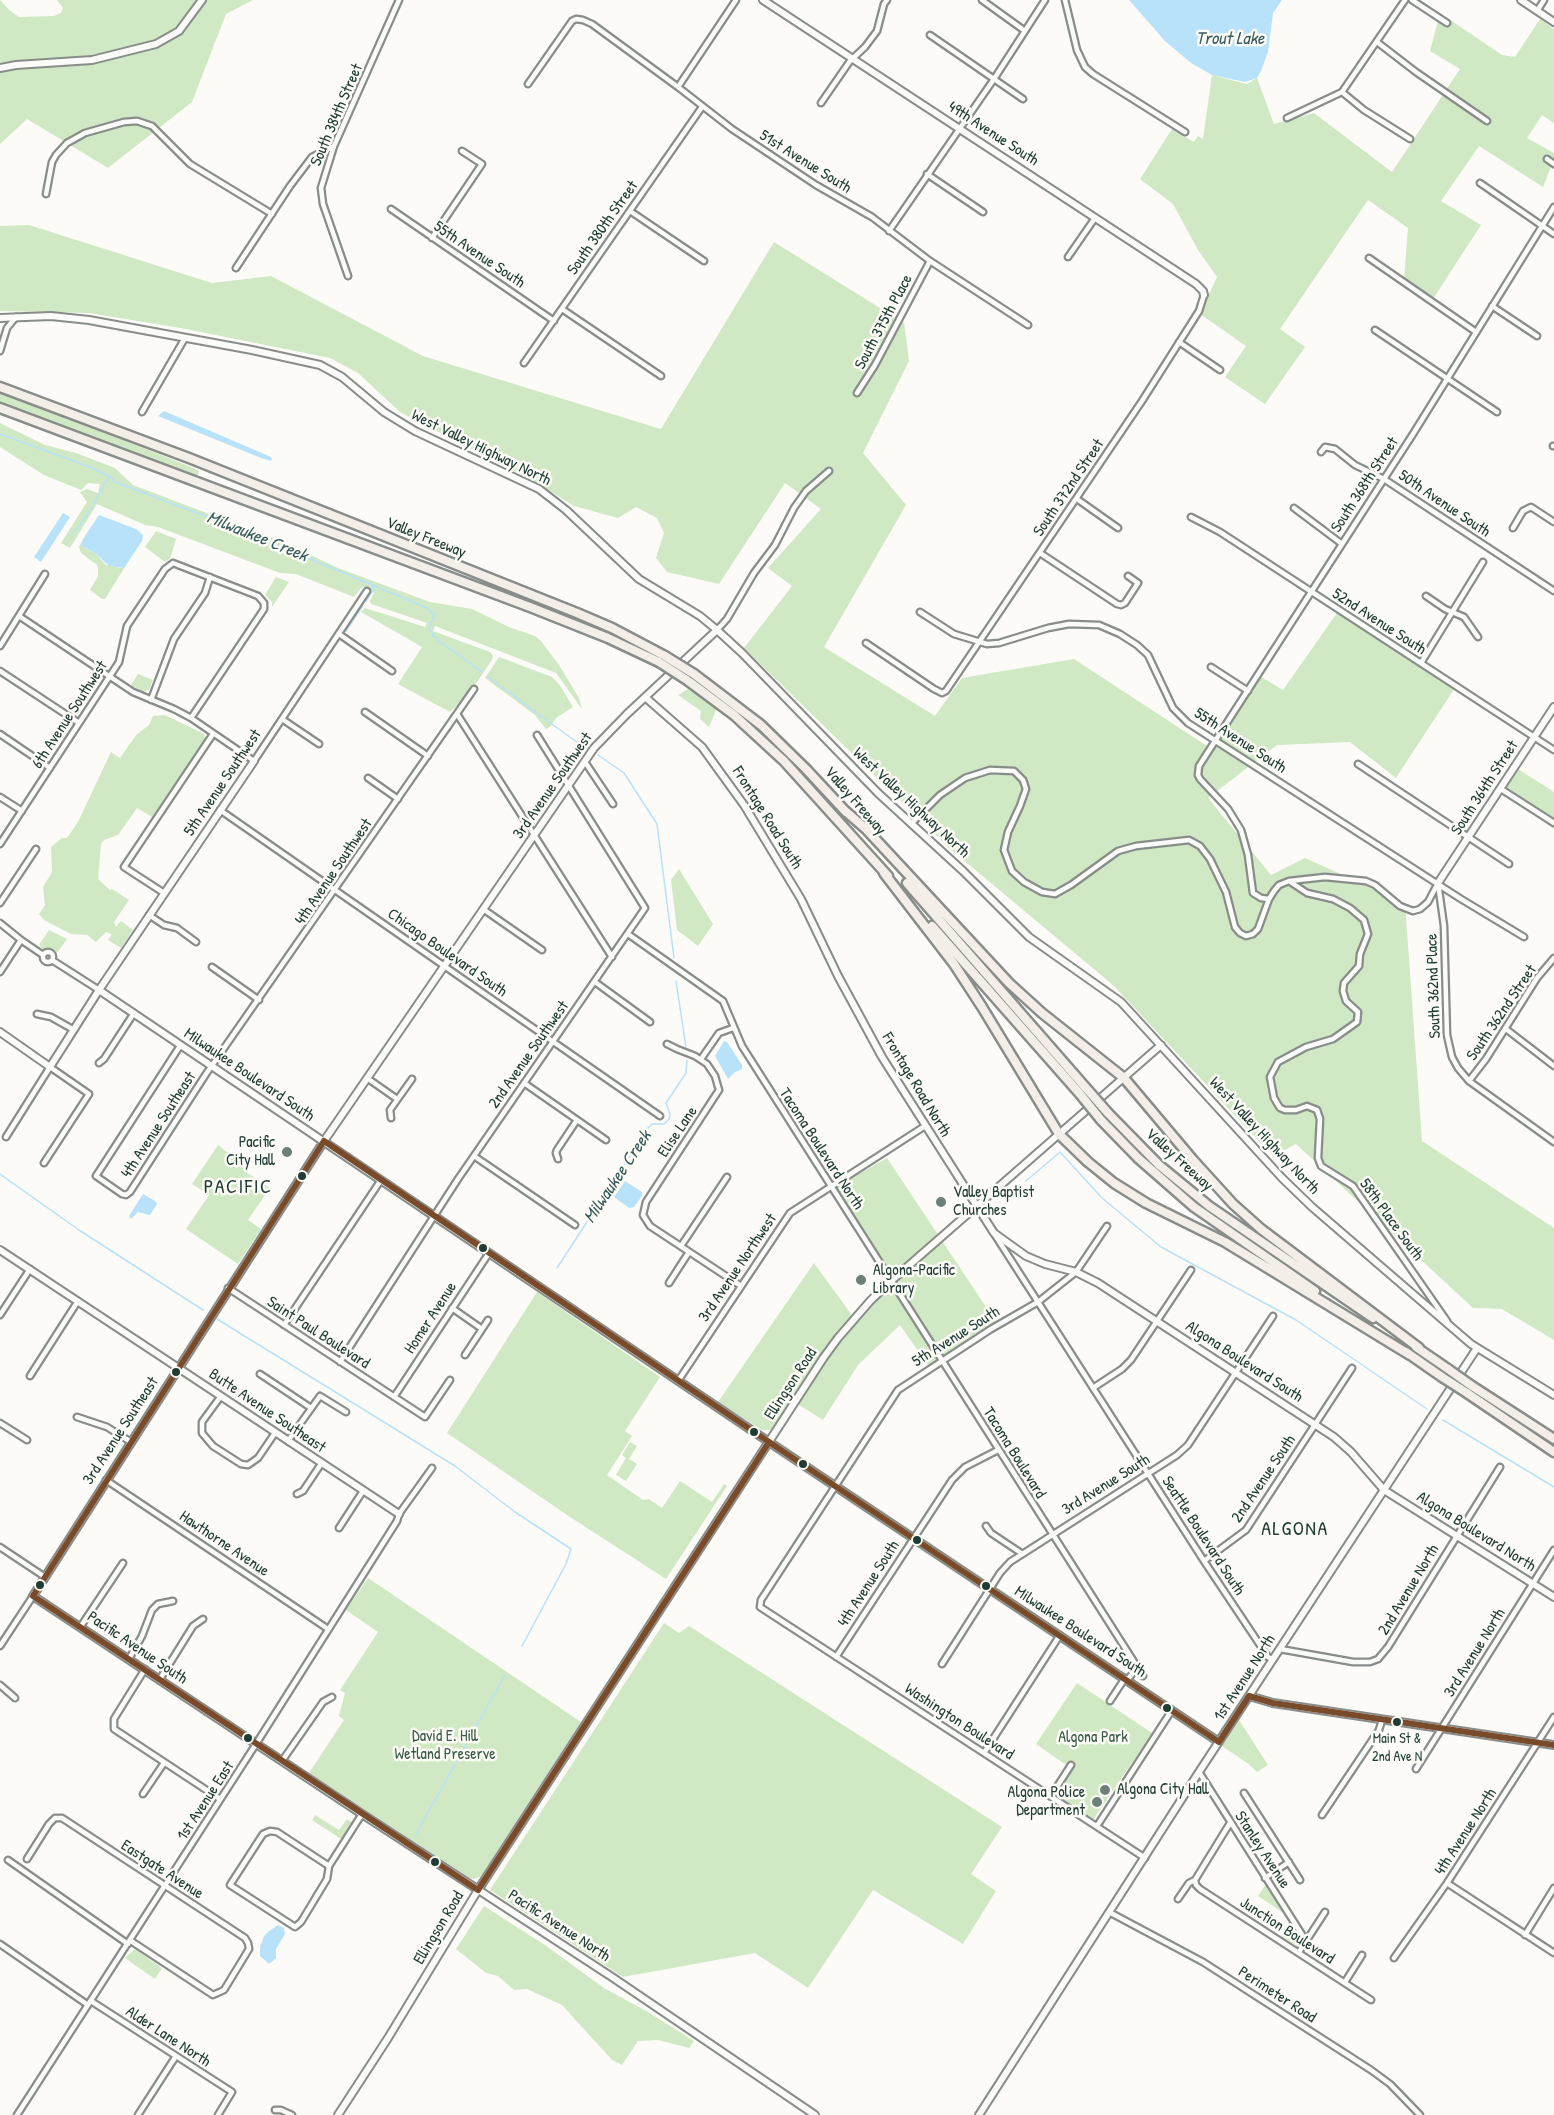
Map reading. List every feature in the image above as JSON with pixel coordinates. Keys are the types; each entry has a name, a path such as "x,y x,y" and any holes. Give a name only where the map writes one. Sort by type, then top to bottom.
{"highway":[{"name":"Valley Freeway","path":"0,385 189,458 612,628 761,725 800,762 843,809 1105,1116 1138,1158 1194,1207 1280,1268 1410,1355 1445,1373 1554,1452"},
{"name":"Valley Freeway","path":"0,410 572,623 662,659"},
{"name":"Valley Freeway","path":"690,677 784,761 1083,1091"},
{"path":"843,809 866,829 1009,983 1042,1013 1124,1078 1192,1160 1233,1204 1261,1229 1419,1348"},
{"path":"884,873 954,964 977,998 1059,1134 1088,1162 1130,1193 1225,1242 1410,1355"},
{"name":"Valley Freeway","path":"1105,1116 1209,1206 1304,1273 1419,1348 1445,1373"},
{"name":"Valley Freeway","path":"1470,1390 1554,1439"}],"street":[{"path":"0,68 92,60 156,44 184,27 202,0"},
{"name":"South 384th Street","path":"348,276 321,196 324,173 399,0"},
{"path":"678,87 736,0"},
{"name":"49th Avenue South","path":"763,0 1196,284 1204,295"},
{"path":"821,103 853,58 877,31 886,2 877,0"},
{"path":"982,0 1025,32"},
{"path":"889,231 994,79 1045,0"},
{"path":"1065,0 1077,50 1085,67 1185,132"},
{"path":"1287,118 1342,92 1405,0"},
{"path":"1412,0 1447,23"},
{"path":"1521,0 1554,22"},
{"path":"1537,11 1544,0"},
{"name":"51st Avenue South","path":"528,84 573,21 579,19 592,24 702,107 783,164 853,205 930,261 1028,325"},
{"path":"930,35 1023,99"},
{"path":"1377,42 1487,121"},
{"path":"1342,92 1364,110 1410,139"},
{"name":"South 380th Street","path":"524,363 702,107"},
{"path":"46,194 52,162 67,143 85,133 124,122 137,121 152,126 190,164 272,214"},
{"path":"236,268 312,157 334,147"},
{"path":"432,238 482,164 462,151"},
{"path":"1547,159 1554,164"},
{"path":"927,174 983,212"},
{"path":"1480,183 1554,234"},
{"name":"South 368th Street","path":"1269,899 1261,898 1253,893 1248,855 1241,830 1228,809 1198,776 1200,765 1384,479 1554,207"},
{"name":"55th Avenue South","path":"391,209 554,321"},
{"path":"630,211 704,261"},
{"path":"1068,257 1095,218"},
{"path":"1369,258 1476,332"},
{"name":"South 375th Place","path":"858,393 930,261"},
{"name":"South 372nd Street","path":"866,643 934,689 942,693 946,691 1077,499 1199,311 1204,295"},
{"path":"1492,306 1537,336"},
{"path":"562,309 661,376"},
{"path":"0,351 7,328 16,317"},
{"name":"West Valley Highway North","path":"0,318 70,317 252,350 326,367 352,384 384,412 409,428 539,489 566,510 639,579 700,616 717,630 869,785 963,871 1029,937 1112,994 1296,1193 1451,1328 1477,1348 1554,1395"},
{"path":"1375,330 1497,412"},
{"path":"142,412 185,338"},
{"path":"1179,342 1220,369"},
{"name":"50th Avenue South","path":"1321,452 1325,447 1334,448 1355,465 1384,479 1554,591"},
{"name":"3rd Avenue Southwest","path":"324,1141 585,762 607,733 727,619 754,573 774,545 794,508 806,491 829,471"},
{"path":"1077,499 1118,528"},
{"path":"1513,528 1523,511 1531,507 1554,522"},
{"path":"1294,508 1342,544"},
{"name":"52nd Avenue South","path":"1191,516 1220,532 1554,750"},
{"path":"1040,553 1117,604 1125,603 1137,583 1128,576"},
{"path":"1421,663 1483,562"},
{"name":"6th Avenue Southwest","path":"0,844 122,657 127,626 169,565 176,564 210,577"},
{"path":"0,646 45,574"},
{"path":"151,700 174,639 205,592 210,577 258,596 264,603 264,609 191,718"},
{"name":"5th Avenue Southwest","path":"50,1067 99,990 367,591"},
{"path":"1426,596 1453,613 1464,617 1478,637"},
{"name":"55th Avenue South","path":"920,612 954,634 979,642 999,643 1069,624 1094,625 1112,630 1133,642 1148,656 1172,706 1180,716 1215,741 1524,937"},
{"path":"19,616 134,692 191,718 254,761"},
{"path":"339,634 392,671"},
{"path":"1211,667 1248,691"},
{"path":"0,671 79,723"},
{"name":"4th Avenue Southwest","path":"212,1067 474,689"},
{"name":"Frontage Road South","path":"645,697 702,747 722,772 793,885 838,976"},
{"name":"South 364th Street","path":"1438,883 1554,707"},
{"path":"365,712 428,756"},
{"path":"458,714 612,957"},
{"path":"282,719 319,744"},
{"path":"0,734 50,768"},
{"path":"164,893 124,867 213,734"},
{"path":"537,735 569,786"},
{"path":"585,762 613,804"},
{"path":"1358,764 1470,836 1509,864"},
{"path":"911,824 940,795 965,778 990,770 1011,770 1022,777 1026,789 1004,845 1005,855 1012,871 1028,884 1049,894 1065,889 1118,851 1136,846 1189,840 1200,846 1210,859 1226,892 1235,927 1242,934 1249,936 1258,930 1269,899 1280,885 1289,881 1326,876 1366,881 1375,885 1400,906 1413,911 1420,909 1428,902 1438,883"},
{"path":"368,778 398,799"},
{"name":"2nd Avenue Southwest","path":"340,1362 474,1156 645,908 569,786"},
{"path":"1501,789 1554,824"},
{"path":"0,797 22,811"},
{"name":"Chicago Boulevard South","path":"220,810 660,1116"},
{"path":"0,903 36,849"},
{"name":"58th Place South","path":"1289,881 1307,894 1333,899 1353,910 1364,920 1368,934 1360,954 1359,966 1344,983 1343,991 1346,1000 1358,1012 1357,1022 1333,1039 1306,1047 1278,1062 1270,1077 1274,1098 1280,1108 1285,1110 1296,1110 1307,1106 1317,1110 1320,1119 1319,1162 1330,1173 1344,1178 1353,1186 1398,1248 1451,1328"},
{"name":"South 362nd Place","path":"1438,883 1444,926 1447,1035 1452,1057 1469,1081 1554,1143"},
{"path":"483,909 542,950"},
{"path":"149,915 164,925 177,928 196,942"},
{"name":"Milwaukee Boulevard South","path":"0,923 21,940 44,954 50,952 53,956 52,960 1219,1742"},
{"name":"Tacoma Boulevard North","path":"628,934 721,998 742,1046 891,1281"},
{"path":"0,972 21,940"},
{"name":"South 362nd Street","path":"1469,1081 1506,1029 1537,978 1552,966 1554,958"},
{"path":"212,967 259,1000"},
{"name":"Frontage Road North","path":"838,976 881,1055 994,1233"},
{"path":"595,982 650,1022"},
{"path":"99,1063 134,1013"},
{"path":"37,1014 51,1017 74,1030"},
{"path":"667,1044 701,1059 719,1034 733,1029"},
{"path":"1506,1029 1554,1066"},
{"path":"0,1032 89,1094 44,1163"},
{"name":"Ellingson Road","path":"338,2115 478,1890 829,1351 863,1308 891,1281 1161,1045"},
{"name":"4th Avenue Southeast","path":"180,1046 96,1176 126,1195 130,1192 212,1067"},
{"path":"37,1058 57,1057"},
{"name":"Elise Lane","path":"681,1246 650,1226 645,1220 643,1211 646,1202 717,1094 717,1082 707,1064 701,1059"},
{"path":"6,1137 50,1067"},
{"path":"367,1078 397,1100"},
{"path":"391,1119 390,1110 412,1079"},
{"path":"524,1083 606,1140"},
{"path":"558,1159 557,1150 577,1120"},
{"name":"3rd Avenue Northwest","path":"678,1381 790,1213 925,1126"},
{"name":"3rd Avenue Southeast","path":"0,1646 324,1141"},
{"path":"474,1156 575,1225"},
{"path":"727,1177 681,1246 741,1286"},
{"path":"284,1325 381,1180"},
{"name":"5th Avenue South","path":"760,1607 761,1600 893,1395 908,1382 1038,1302 1076,1272 1107,1226"},
{"name":"Algona Boulevard South","path":"994,1233 1012,1248 1032,1259 1090,1277 1334,1437 1351,1452 1384,1490"},
{"name":"Seattle Boulevard South","path":"994,1233 1204,1561 1268,1657 1272,1659"},
{"name":"Butte Avenue Southeast","path":"0,1250 399,1514"},
{"path":"669,1283 689,1252"},
{"name":"Homer Avenue","path":"394,1397 489,1253"},
{"path":"0,1315 30,1269"},
{"path":"1093,1388 1127,1365 1191,1270"},
{"name":"Tacoma Boulevard","path":"891,1281 1143,1677"},
{"name":"Saint Paul Boulevard","path":"228,1288 425,1417 450,1380"},
{"path":"30,1376 78,1301"},
{"path":"452,1308 482,1329"},
{"name":"3rd Avenue South","path":"942,1664 1005,1567 1021,1554 1177,1455 1188,1445 1273,1316"},
{"path":"465,1356 488,1320"},
{"name":"1st Avenue North","path":"979,2115 1272,1659 1477,1348"},
{"name":"2nd Avenue South","path":"1204,1561 1245,1530 1352,1368"},
{"path":"260,1374 311,1408"},
{"path":"221,1396 202,1422 202,1433 213,1446 241,1464 248,1465 258,1458 275,1433"},
{"path":"288,1441 320,1396 346,1412"},
{"path":"77,1417 107,1427 131,1442"},
{"path":"0,1423 27,1440"},
{"name":"4th Avenue South","path":"836,1657 958,1473 998,1450"},
{"path":"297,1494 303,1491 321,1464"},
{"name":"2nd Avenue North","path":"1280,1648 1353,1662 1375,1661 1388,1647 1500,1467"},
{"name":"1st Avenue East","path":"18,2115 166,1887 397,1521 399,1514 432,1468"},
{"name":"Hawthorne Avenue","path":"106,1480 328,1629"},
{"name":"Algona Boulevard North","path":"1384,1490 1554,1597"},
{"path":"339,1528 363,1491"},
{"path":"986,1526 991,1533 1021,1554"},
{"path":"0,1547 45,1577"},
{"name":"3rd Avenue North","path":"1416,1769 1554,1550"},
{"path":"81,1626 123,1563"},
{"name":"Pacific Avenue South","path":"33,1596 256,1744"},
{"path":"129,1659 142,1636 152,1610 158,1604 172,1601"},
{"name":"Washington Boulevard","path":"760,1607 1145,1858"},
{"path":"160,1679 193,1626 203,1619"},
{"path":"984,1753 1060,1635"},
{"path":"1110,1701 1137,1668"},
{"path":"145,1669 114,1719 113,1726 117,1732 220,1799"},
{"path":"0,1685 15,1698"},
{"path":"1249,1696 1273,1703 1554,1745"},
{"path":"282,1761 323,1702 332,1697"},
{"path":"1097,1826 1172,1709"},
{"name":"4th Avenue North","path":"1394,1958 1447,1883 1554,1717"},
{"path":"1322,1815 1379,1730 1382,1719"},
{"name":"Pacific Avenue North","path":"256,1744 612,1977 815,2115"},
{"path":"143,1794 164,1763"},
{"path":"1051,1796 1071,1765"},
{"name":"Stanley Avenue","path":"1199,1772 1306,1941"},
{"path":"1244,1793 1300,1880"},
{"path":"329,1866 277,1832 270,1831 263,1834 230,1885 294,1927 301,1922 327,1879 329,1866 362,1814"},
{"name":"Eastgate Avenue","path":"27,1859 49,1824 55,1818 62,1818 244,1938 248,1942 248,1952 224,1990 213,1995 130,1942"},
{"path":"1178,1899 1189,1883 1195,1880 1230,1823"},
{"path":"8,1860 130,1942"},
{"path":"1266,1878 1289,1863"},
{"name":"Junction Boulevard","path":"1195,1880 1200,1889 1371,2000"},
{"path":"1447,1883 1554,1953"},
{"path":"1525,1935 1554,1888"},
{"name":"Perimeter Road","path":"1110,1912 1203,1962 1371,2070 1390,2084 1420,2115"},
{"path":"1299,1952 1325,1912"},
{"name":"Alder Lane North","path":"0,1944 232,2092 218,2115"},
{"path":"1345,1982 1362,1955"},
{"path":"138,2115 176,2056"},
{"path":"275,2110 292,2115"}],"green space":[{"path":"0,0 19,17 54,16 61,13 63,8 57,0 253,0 226,14 192,102 108,168 27,119 0,144"},
{"path":"1440,13 1502,55 1515,57 1540,19 1554,29 1554,123 1542,115 1527,138 1554,153 1554,159 1543,187 1479,146 1441,201 1481,225 1433,299 1404,280 1408,228 1368,200 1280,329 1305,347 1265,404 1225,377 1246,346 1200,314 1217,277 1198,250 1173,204 1140,179 1172,129 1194,142 1198,136 1203,139 1212,75 1247,84 1257,78 1274,124 1314,113 1392,172 1460,69 1430,51"},
{"path":"29,225 212,283 271,276 423,356 661,429 774,242 904,323 909,361 863,453 906,505 824,647 935,716 962,678 1074,659 1210,748 1258,675 1283,690 1339,610 1456,686 1396,778 1350,742 1277,745 1208,798 1271,875 1305,858 1405,903 1422,1141 1554,1228 1554,1340 1502,1309 1473,1308 1296,1144 1273,1156 1113,985 949,848 744,648 792,586 768,568 821,509 785,483 719,584 667,572 656,558 664,533 657,518 636,507 618,518 574,506 534,481 400,412 358,373 330,358 186,329 89,313 0,311 0,226"},
{"path":"0,391 191,467 199,471 198,475 193,476 0,402"},
{"path":"0,423 45,445 76,453 115,468 133,485 283,542 338,568 430,602 472,609 509,627 535,636 559,665 579,698 582,709 556,673 435,626 433,631 490,652 493,656 492,660 468,695 450,712 398,684 422,647 361,612 365,608 425,627 427,623 371,604 374,593 364,587 354,597 296,574 280,573 158,527 145,525 97,504 70,548 61,543 87,502 80,492 87,489 98,493 100,484 88,483 81,490 44,475 0,447"},
{"path":"156,531 176,539 170,559 165,562 145,547"},
{"path":"83,539 82,546 95,553 106,565 121,568 126,565 105,599 90,590 98,576 98,568 81,553 79,547"},
{"path":"276,577 289,582 272,607 272,602 265,595"},
{"path":"499,657 552,677 573,707 556,718 546,729 535,715 485,678"},
{"path":"138,674 153,680 149,690 143,692 131,685"},
{"path":"690,688 717,708 709,727 700,719 701,711 678,695"},
{"path":"165,715 204,734 205,739 152,817 137,808 118,835 104,840 101,844 98,879 110,890 112,889 129,900 114,922 116,927 121,921 133,930 121,948 108,940 112,934 106,932 96,942 87,935 71,934 44,920 39,914 45,905 43,887 52,872 51,847 62,838 67,838 78,822 111,752 120,758 136,735 149,725 153,716"},
{"path":"1515,767 1554,792 1554,829 1500,791"},
{"path":"679,869 713,924 698,946 677,930 671,880"},
{"path":"49,930 67,939 57,953 54,949 43,949 39,945"},
{"path":"218,1145 245,1166 243,1170 270,1188 248,1220 261,1229 238,1264 186,1229 209,1195 192,1184"},
{"path":"887,1158 998,1325 930,1368 900,1325 858,1365 823,1420 791,1400 772,1430 762,1430 718,1402 814,1263 854,1318 891,1281 836,1187"},
{"path":"537,1292 660,1377 625,1431 632,1436 607,1475 643,1500 649,1499 662,1508 680,1481 712,1502 724,1484 727,1486 666,1579 447,1433"},
{"path":"630,1442 637,1446 629,1459 637,1464 626,1481 616,1475 626,1458 622,1455"},
{"name":"David E. Hill Wetland Preserve","path":"368,1578 581,1722 481,1876 477,1878 471,1879 309,1773 344,1720 339,1716 345,1693 340,1690 378,1632 346,1610"},
{"path":"664,1623 679,1633 689,1626 1002,1827 971,1874 996,1891 963,1944 873,1890 808,1988 755,1953 623,1977 490,1890"},
{"name":"Algona Park","path":"1077,1683 1152,1733 1093,1820 1055,1795 1072,1769 1036,1744"},
{"path":"1239,1720 1268,1765 1257,1772 1222,1746"},
{"path":"315,1815 339,1830 347,1819 352,1822 341,1839 312,1820"},
{"path":"1266,1884 1285,1914 1258,1896"},
{"path":"484,1906 545,1945 604,1988 694,2041 689,2048 658,2040 638,2041 622,2065 612,2060 562,2005 527,1989 514,1990 498,1976 486,1973 456,1949"},
{"path":"1290,1922 1301,1939 1297,1946 1281,1936"},
{"path":"135,1949 162,1968 155,1979 125,1958"}],"water":[{"name":"Trout Lake","path":"1129,0 1282,0 1273,13 1268,52 1261,71 1257,78 1245,82 1212,75 1191,63 1165,41"},
{"path":"164,411 272,459 271,461 261,458 158,416"},
{"path":"63,513 70,517 41,562 34,557"},
{"path":"99,515 136,529 143,535 142,541 124,568 109,566 95,553 82,546 83,539"},
{"path":"724,1041 742,1065 742,1069 728,1079 715,1056"},
{"path":"625,1181 642,1192 642,1196 634,1207 629,1208 614,1197"},
{"path":"143,1194 157,1204 150,1215 138,1212 131,1219 129,1216"},
{"path":"278,1925 284,1928 285,1934 276,1949 276,1958 269,1964 260,1956 260,1947 264,1936"}],"waterway":[{"name":"Milwaukee Creek","path":"0,434 95,469 115,482 237,528 427,608 434,615 429,628 435,638 482,672"},
{"path":"94,503 108,478"},
{"path":"75,532 92,507"},
{"path":"366,601 373,586"},
{"path":"346,631 362,607"},
{"name":"Milwaukee Creek","path":"488,677 586,749"},
{"name":"Milwaukee Creek","path":"598,755 624,773 657,824 674,958"},
{"name":"Milwaukee Creek","path":"676,981 686,1047"},
{"name":"Milwaukee Creek","path":"557,1268 648,1128 652,1124 664,1124 669,1119 670,1114 666,1103 686,1073 687,1061"},
{"path":"1026,1181 1060,1152 1102,1198 1161,1247 1296,1320 1427,1409"},
{"path":"0,1174 79,1230 203,1310"},
{"path":"217,1319 455,1466 515,1512 571,1549 566,1564 522,1646"},
{"path":"1443,1420 1554,1487"},
{"path":"415,1836 505,1675"}],"transit line":[{"path":"324,1141 33,1596 478,1890 769,1442"},
{"path":"324,1141 769,1442 1219,1742"},
{"path":"1249,1696 1273,1703 1554,1745"},
{"path":"1219,1742 1249,1696"}],"place":[{"name":"Pacific City Hall","path":"287,1152"},
{"name":"Valley Baptist Churches","path":"941,1202"},
{"name":"Algona-Pacific Library","path":"861,1280"},
{"name":"Main St & 2nd Ave N","path":"1397,1722"},
{"name":"Algona City Hall","path":"1105,1790"},
{"name":"Algona Police Department","path":"1097,1802"}],"district":[{"name":"PACIFIC","path":"238,1188"},
{"name":"ALGONA","path":"1295,1530"}]}
